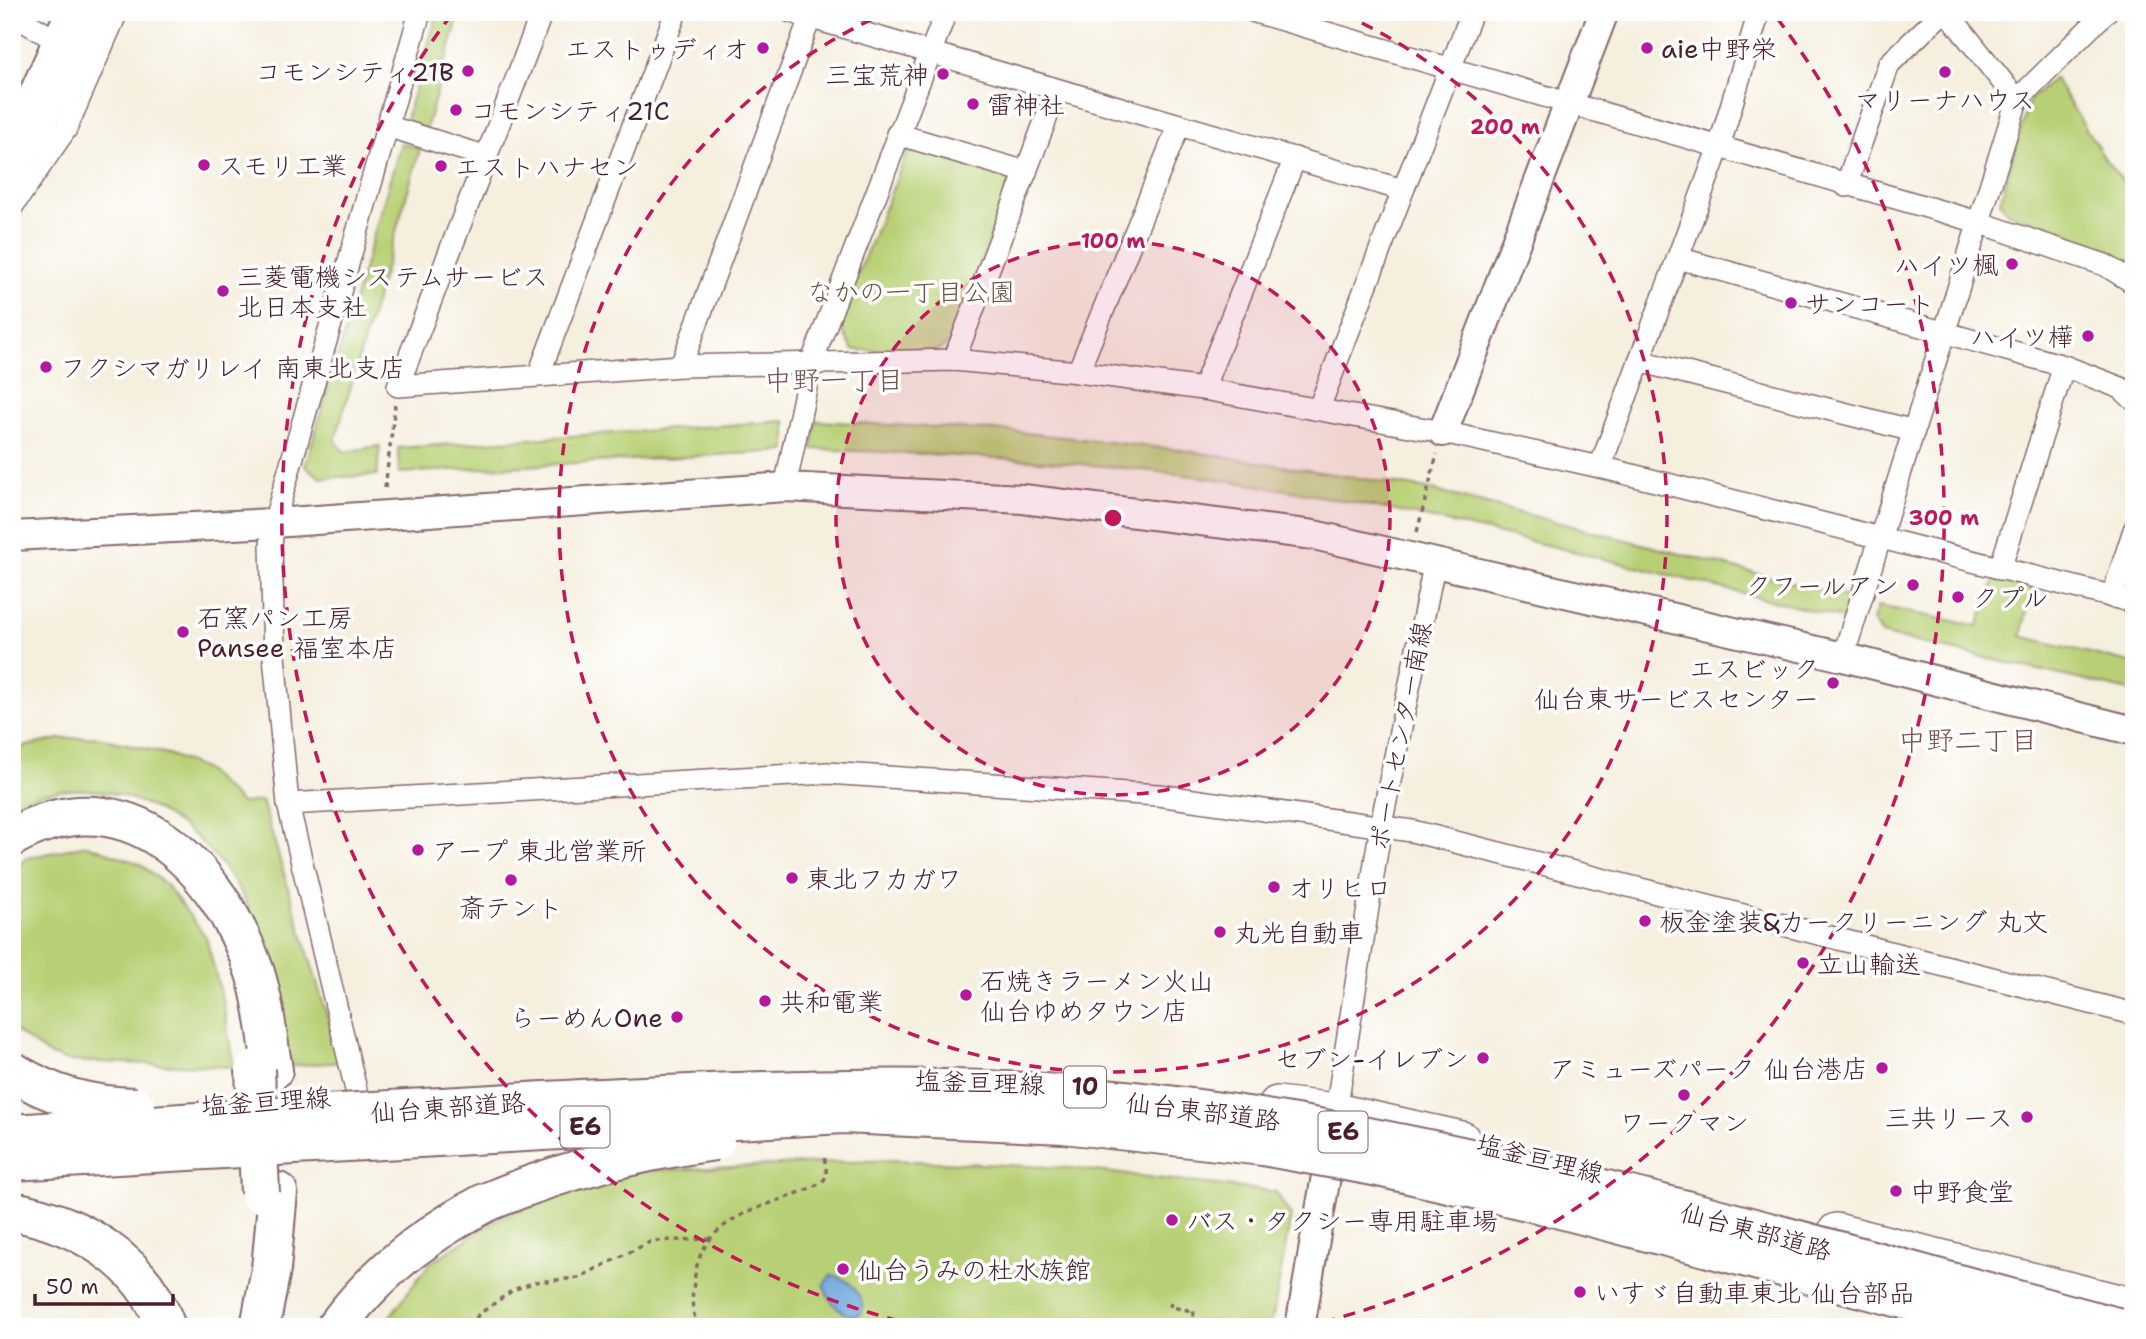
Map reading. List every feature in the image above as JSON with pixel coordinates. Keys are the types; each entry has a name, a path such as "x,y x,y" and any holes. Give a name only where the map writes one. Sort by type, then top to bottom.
{"highway":[{"path":"12,837 43,823 69,818 116,820 141,827 188,859 208,880 237,928 255,973 264,1070 271,1269 260,1327"},
{"path":"12,858 47,840 71,835 96,835 121,840 145,850 177,872 202,901 228,948 264,1070"},
{"path":"12,1071 37,1087 60,1096 117,1107 547,1101"},
{"name":"仙台東部道路","path":"12,1134 547,1101 810,1089 953,1088 1093,1097 1263,1118 1382,1139 1556,1178 2118,1327"},
{"name":"仙台東部道路","path":"12,1161 843,1114 954,1116 1157,1133 1263,1146 1387,1169 1549,1206 2011,1327"},
{"path":"336,1327 402,1256 427,1236 485,1203 588,1165 729,1139 947,1133 1062,1140 1157,1133"},
{"path":"243,1327 269,1193"},
{"path":"22,1212 74,1229 117,1256 137,1276 166,1327"}],"main road":[{"name":"塩釜亘理線","path":"12,1121 357,1094 797,1075 1109,1088 1336,1111 1485,1144 2134,1306"},
{"name":"塩釜亘理線","path":"12,1167 310,1146 818,1129 970,1127 1275,1156 1330,1166 1599,1222 1972,1327"}],"street":[{"path":"12,142 70,12"},
{"path":"12,188 93,12"},
{"path":"12,207 66,129 117,12"},
{"path":"357,1094 288,804 274,656 271,544 274,523 420,12"},
{"path":"542,12 398,386 681,366 954,360 1078,372 1319,408 1443,432 1600,467 1880,540 2134,602"},
{"path":"539,374 676,12"},
{"path":"785,487 811,363 946,12"},
{"path":"1255,12 1846,186 1978,222 2105,265 2134,283"},
{"path":"1319,408 1472,12"},
{"path":"1443,432 1604,12"},
{"path":"1600,467 1719,147 1759,12"},
{"path":"1846,186 1889,64 1945,12 2017,100"},
{"path":"1843,657 2017,100 2106,12"},
{"path":"12,14 57,41"},
{"path":"681,366 800,15 1403,190"},
{"path":"954,360 1057,90"},
{"path":"1078,372 1179,125"},
{"path":"387,126 487,157"},
{"path":"897,134 1026,172"},
{"path":"1203,389 1295,158"},
{"path":"1678,258 2064,366 2121,388 2134,400"},
{"path":"1639,361 1913,431"},
{"path":"2000,569 2064,366"},
{"path":"12,536 274,523 785,487 1023,499 1314,536 1435,561 1843,657 2134,730"},
{"path":"2112,597 2134,530"},
{"name":"ポートセンター南線","path":"1300,1327 1330,1166 1336,1111 1381,825 1435,561"},
{"path":"288,804 827,773 1158,795 1381,825 2134,1014"}],"path":[{"path":"385,488 398,386"},
{"path":"1417,532 1443,432"},
{"path":"698,1327 691,1307 696,1269 704,1247 741,1213 822,1182 827,1176 824,1155"},
{"path":"471,1327 478,1315 513,1290 578,1278 652,1241 711,1239"},
{"path":"1171,1302 1170,1307 1194,1311 1192,1327"}],"green space":[{"path":"438,12 460,12 426,129 405,122"},
{"path":"2054,78 2107,162 2134,194 2134,266 2106,248 2007,212 2000,201 2029,101"},
{"path":"401,143 420,149 335,440 344,452 380,446 377,475 321,478 305,466"},
{"name":"なかの一丁目公園","path":"911,143 1013,176 951,342 937,351 853,350 838,323"},
{"path":"786,421 786,451 399,473 398,448"},
{"path":"816,421 1008,431 1182,450 1428,489 1851,598 1846,619 1458,524 1223,480 1069,463 812,449"},
{"path":"1995,579 2032,589 2021,636 2134,664 2134,692 1882,634 1873,620 1878,606 1978,626"},
{"path":"97,737 168,754 204,769 241,803 262,801 341,1062 291,1066 270,969 251,913 233,880 210,851 183,827 153,808 120,795 85,790 49,792 12,803 12,749 59,739"},
{"path":"87,845 140,864 167,886 206,937 223,1003 234,1067 67,1061 48,1054 12,1029 12,870 27,858"},
{"path":"893,1160 1069,1168 1276,1192 1291,1216 1271,1327 382,1327 430,1263 505,1215 595,1177 640,1171"}],"water":[{"path":"831,1275 854,1288 861,1299 862,1313 849,1315 837,1308 824,1284"},
{"path":"836,1317 851,1319 856,1327 837,1327 833,1321"}],"place":[{"name":"エストゥディオ","path":"763,48"},
{"name":"aie中野栄","path":"1647,48"},
{"name":"コモンシティ21B","path":"468,71"},
{"name":"マリーナハウス","path":"1945,72"},
{"name":"三宝荒神","path":"943,74"},
{"name":"雷神社","path":"973,104"},
{"name":"コモンシティ21C","path":"456,110"},
{"name":"スモリ工業","path":"204,165"},
{"name":"エストハナセン","path":"441,166"},
{"name":"ハイツ楓","path":"2012,264"},
{"name":"三菱電機システムサービス 北日本支社","path":"223,291"},
{"name":"サンコート","path":"1791,303"},
{"name":"ハイツ樺","path":"2088,336"},
{"name":"フクシマガリレイ 南東北支店","path":"46,367"},
{"name":"クフールアン","path":"1913,585"},
{"name":"クプル","path":"1958,597"},
{"name":"石窯パン工房 Pansee 福室本店","path":"183,632"},
{"name":"エスビック 仙台東サービスセンター","path":"1833,683"},
{"name":"アープ 東北営業所","path":"418,850"},
{"name":"東北フカガワ","path":"792,878"},
{"name":"斎テント","path":"511,880"},
{"name":"オリヒロ","path":"1274,887"},
{"name":"板金塗装&カークリーニング 丸文","path":"1645,921"},
{"name":"丸光自動車","path":"1220,932"},
{"name":"立山輸送","path":"1803,963"},
{"name":"石焼きラーメン火山 仙台ゆめタウン店","path":"966,995"},
{"name":"共和電業","path":"765,1001"},
{"name":"らーめんOne","path":"677,1017"},
{"name":"セブン-イレブン","path":"1483,1058"},
{"name":"アミューズパーク 仙台港店","path":"1882,1068"},
{"name":"ワークマン","path":"1684,1095"},
{"name":"三共リース","path":"2027,1117"},
{"name":"中野食堂","path":"1896,1191"},
{"name":"バス・タクシー専用駐車場","path":"1172,1220"},
{"name":"仙台うみの杜水族館","path":"843,1269"},
{"name":"いすゞ自動車東北 仙台部品","path":"1580,1292"}],"district":[{"name":"中野一丁目","path":"834,380"},
{"name":"中野二丁目","path":"1968,740"}]}
